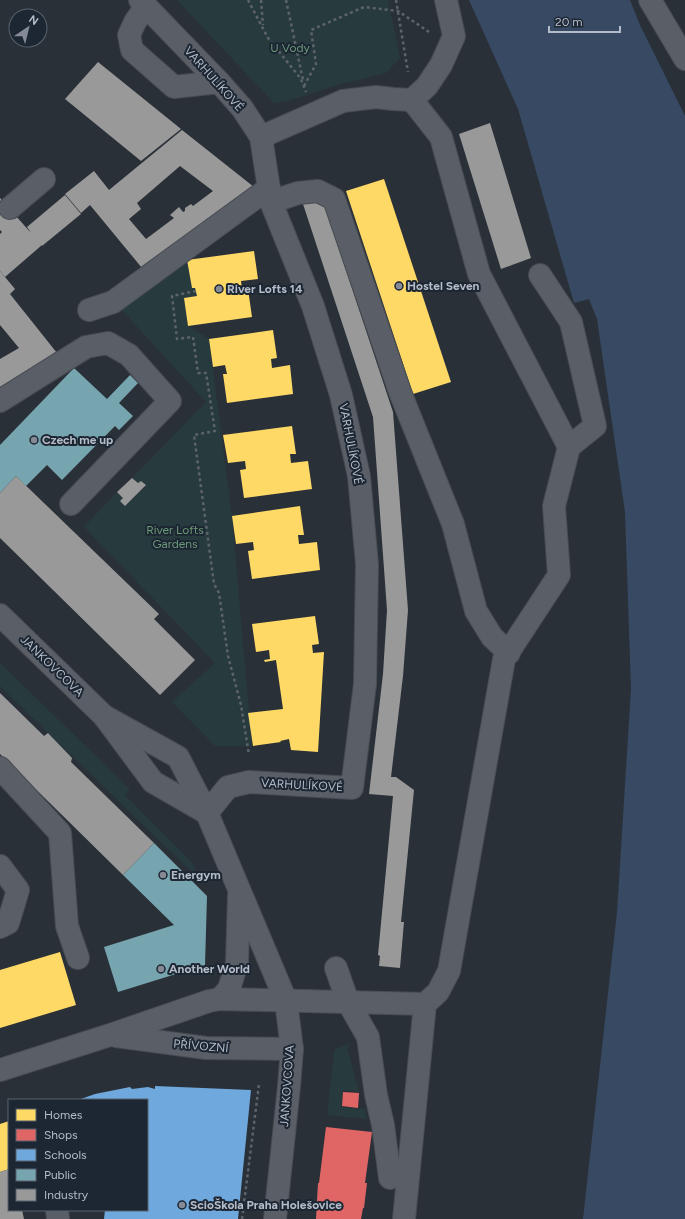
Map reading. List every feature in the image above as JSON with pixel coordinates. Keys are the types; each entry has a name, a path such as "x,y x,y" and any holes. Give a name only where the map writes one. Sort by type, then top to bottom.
{"street":[{"path":"261,137 343,101 376,97 412,100 427,86 441,65 454,36 446,0"},
{"path":"650,0 685,59"},
{"path":"143,3 129,35 132,50 174,87 219,82"},
{"name":"VARHULÍKOVÉ","path":"143,3 242,108 261,137 270,195 313,306 341,395 359,476 367,564 365,684 352,788 249,782 228,787 206,813"},
{"path":"412,100 441,137 479,274 569,447"},
{"path":"10,208 44,179"},
{"path":"90,310 112,302 270,195 318,191 334,199 400,392 453,524 476,611 492,637 509,652"},
{"path":"404,1219 425,1004 438,992 449,971 504,660 559,575 554,506 569,447 594,426 570,322 540,275"},
{"path":"0,401 86,347 108,343 129,355 170,401 70,504"},
{"name":"JANKOVCOVA","path":"0,615 104,716 153,782 206,813"},
{"name":"JANKOVCOVA","path":"104,716 178,757 206,813 286,1001 292,1049 275,1219"},
{"path":"0,768 60,833 67,926 78,958"},
{"path":"0,866 18,890 8,923 0,927"},
{"name":"JANKOVCOVA","path":"220,999 229,989 237,963 239,889"},
{"path":"336,968 348,1002 368,1037 376,1095 383,1125 390,1178"},
{"name":"PŘÍVOZNÍ","path":"0,1070 110,1035 209,1001 220,999 286,1001"},
{"path":"286,1001 425,1004"},
{"name":"PŘÍVOZNÍ","path":"110,1035 206,1048 292,1049"}],"path":[{"path":"248,0 268,38 301,80 315,113"},
{"path":"261,0 263,28"},
{"path":"286,0 304,86"},
{"path":"396,0 412,100"},
{"path":"304,86 316,64 311,30 364,7 398,11 450,46"},
{"path":"196,291 172,296 177,339 193,337 198,373 206,373 215,432 194,435 214,584 219,593 228,656 241,705 249,755"},
{"path":"242,1219 259,1084"}],"green space":[{"name":"U Vody","path":"177,0 388,0 400,58 386,73 341,84 287,101 274,103"},
{"name":"River Lofts Gardens","path":"187,260 192,288 195,288 197,296 184,298 188,326 209,339 232,516 252,746 215,746 172,702 215,663 84,527 117,492 123,498 121,501 125,506 146,486 141,481 138,483 132,478 206,402 120,308"},
{"path":"0,663 130,789 125,795 193,864 200,880 0,686"},
{"path":"349,1044 347,1048 359,1092 343,1090 341,1107 365,1109 367,1119 327,1115 334,1052 336,1049"}],"water":[{"path":"469,0 630,0 640,25 685,116 685,1219 583,1219 617,912 631,689 625,512 597,319 589,299 574,303 518,109"}],"building: Homes":[{"name":"Hostel Seven","path":"384,179 451,382 413,394 346,191"},
{"name":"River Lofts 14","path":"254,251 258,279 241,281 242,290 248,289 252,317 188,326 184,298 197,296 195,288 192,288 187,260"},
{"path":"273,330 277,358 271,359 272,368 290,365 293,394 227,403 223,374 227,374 225,365 213,367 209,339"},
{"path":"292,426 296,454 290,454 291,463 308,461 312,489 244,498 240,470 246,469 245,461 228,463 223,435"},
{"path":"300,506 304,535 298,535 299,544 317,542 320,570 252,579 248,551 254,550 253,542 236,544 232,516"},
{"path":"315,616 319,644 312,645 313,653 324,652 318,752 291,750 289,739 280,741 281,742 253,746 248,713 283,709 276,660 265,662 264,660 270,659 269,650 256,652 252,624"},
{"path":"60,952 76,1005 0,1028 0,970"},
{"path":"8,1121 8,1169 0,1172 0,1124"}],"building: Shops":[{"path":"343,1092 359,1093 358,1108 342,1106"},
{"path":"326,1127 372,1132 365,1183 367,1183 364,1208 361,1219 316,1219 318,1183"}],"building: Schools":[{"path":"155,1086 251,1090 238,1219 104,1219 105,1211 148,1211 148,1099 81,1099 95,1094 130,1087 132,1089 148,1087 155,1089"}],"building: Public":[{"path":"74,368 107,399 130,375 138,383 119,403 133,416 119,430 115,426 62,480 47,465 26,486 16,476 0,493 0,445"},
{"path":"154,843 207,896 205,965 118,992 104,947 174,925 123,875"}],"building: Industry":[{"path":"98,62 181,129 141,161 65,99"},
{"path":"490,123 531,258 501,269 459,134"},
{"path":"182,130 254,187 142,268 90,205 81,213 65,194 94,171 109,190","holes":["180,166 213,191 193,206 191,204 185,208 185,211 183,212 179,207 170,215 174,218 146,239 129,219 141,209 137,203"]},
{"path":"65,195 81,214 5,277 0,271 0,234 2,232 0,230 0,198 31,233 27,227"},
{"path":"322,198 393,412 408,610 403,676 391,777 396,777 414,790 401,922 404,922 400,968 379,966 380,956 378,955 393,796 369,794 383,674 387,610 373,417 303,204"},
{"path":"0,271 15,289 10,294 57,353 0,387 0,359 19,348 0,325"},
{"path":"16,476 159,614 154,619 195,660 160,695 0,538 0,493"},
{"path":"132,478 138,483 141,481 146,485 125,506 120,501 123,498 117,492"},
{"path":"0,693 44,736 48,733 72,758 71,762 154,843 123,875 0,754"},
{"path":"8,1169 8,1211 22,1211 24,1219 0,1219 0,1172"}],"place":[{"name":"Hostel Seven","path":"399,286"},
{"name":"River Lofts 14","path":"219,289"},
{"name":"Czech me up","path":"34,440"},
{"name":"Energym","path":"163,875"},
{"name":"Another World","path":"161,969"},
{"name":"ScioŠkola Praha Holešovice","path":"182,1205"}]}
